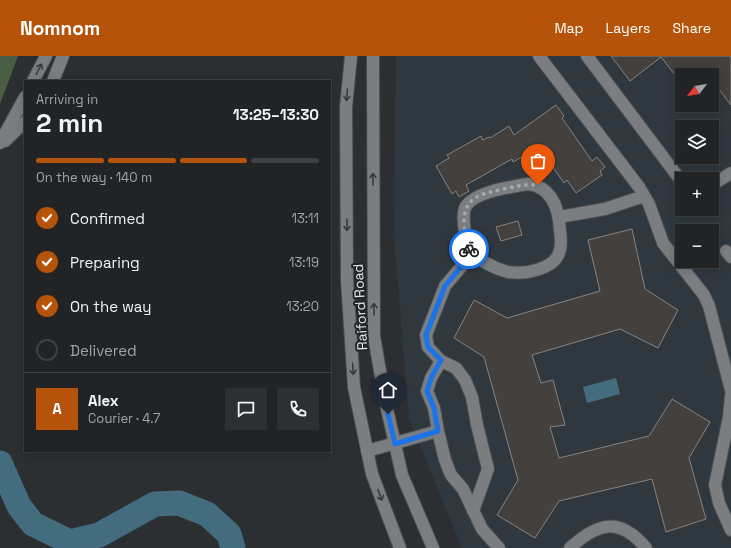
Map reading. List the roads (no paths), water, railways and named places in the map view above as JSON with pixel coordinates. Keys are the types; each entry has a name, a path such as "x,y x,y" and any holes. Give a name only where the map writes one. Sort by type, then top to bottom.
{"street":[{"path":"34,80 46,56"},
{"path":"53,80 63,56"},
{"name":"Raiford Road","path":"351,56 346,107 348,291 354,387 372,474 400,548"},
{"name":"Raiford Road","path":"373,56 374,336 385,400 402,474 433,548"},
{"path":"539,56 640,187 663,243 704,295 709,306 731,390"},
{"path":"587,56 675,173"},
{"path":"0,144 24,99"},
{"path":"0,144 24,123"},
{"path":"719,181 731,173"},
{"path":"528,184 538,185 556,204 560,217 560,253 556,259 548,265 521,272 509,272 498,269 472,254 465,240 464,215 466,206 474,198 488,192 528,184"},
{"path":"560,217 605,209 644,196"},
{"path":"472,254 445,286 426,335 428,347 441,360 456,368 466,380 472,397 488,469 473,511"},
{"path":"441,360 431,378 427,391 434,408 445,460 451,475 463,490 482,529 499,548"},
{"path":"731,396 729,417 715,485 719,503 731,530"},
{"path":"367,451 438,431"},
{"path":"570,548 589,534 603,528 615,526 626,530 637,538 646,548"}],"water":[{"path":"616,378 620,394 587,403 583,387"}],"waterway":[{"path":"0,463 19,506 33,524 70,542 99,535 155,504 179,503 207,514 229,534 233,548"}]}
